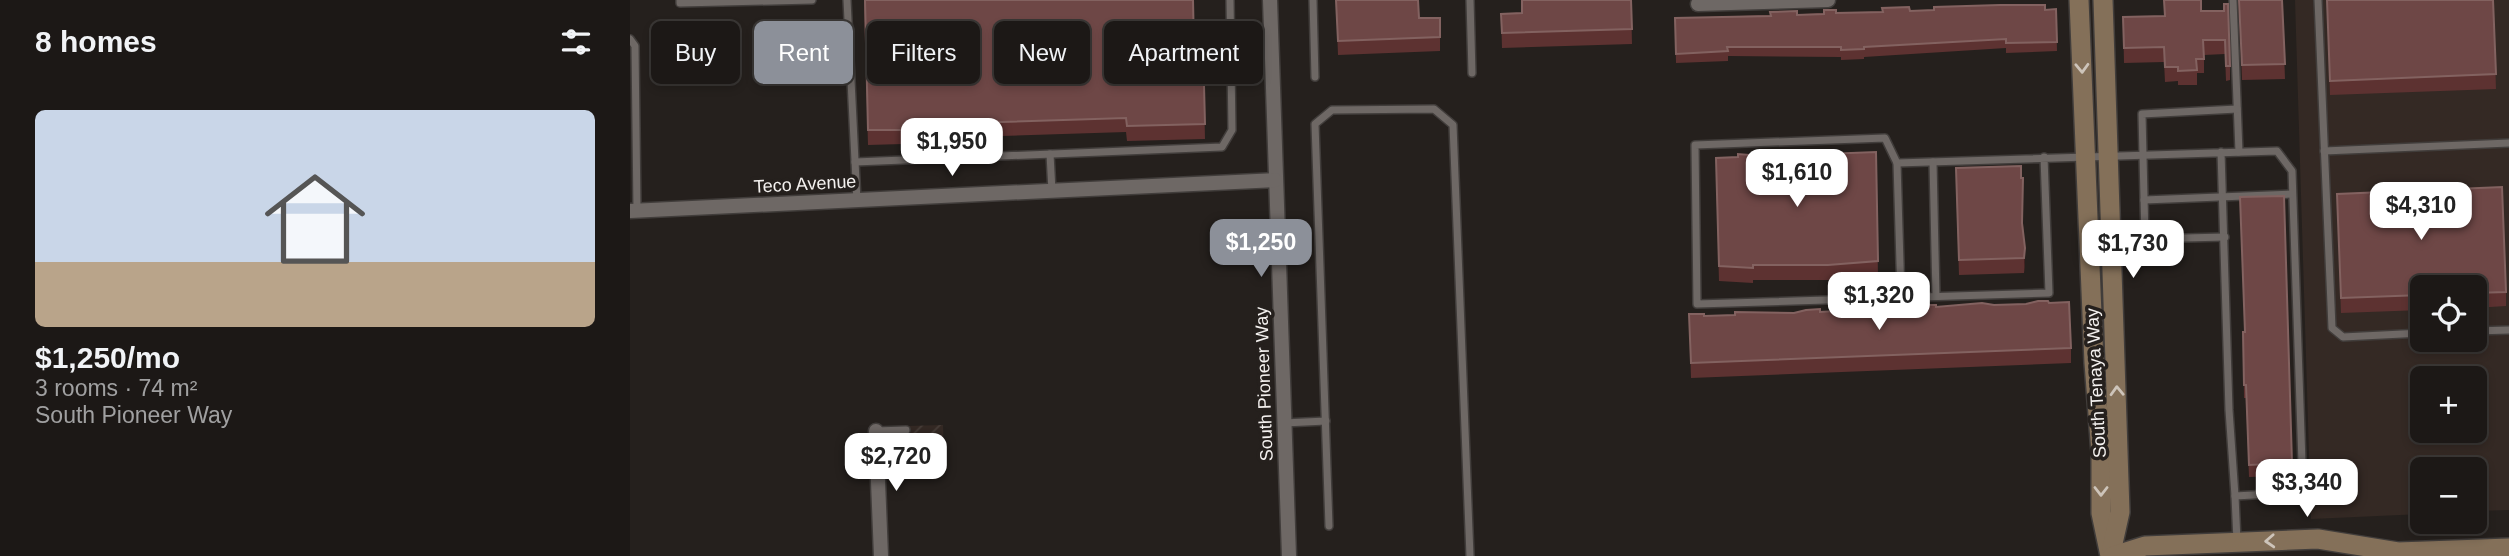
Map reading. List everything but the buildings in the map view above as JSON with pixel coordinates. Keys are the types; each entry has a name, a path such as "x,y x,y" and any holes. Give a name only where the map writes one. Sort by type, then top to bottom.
{"street":[{"name":"South Pioneer Way","path":"1270,0 1289,556"},
{"path":"1698,4 1828,0"},
{"name":"South Tenaya Way","path":"2079,0 2094,363 2101,453 2101,513 2111,556"},
{"name":"South Tenaya Way","path":"2103,0 2120,512 2111,556"},
{"name":"Teco Avenue","path":"633,211 1275,180"},
{"path":"876,431 881,556"},
{"path":"2111,556 2145,546 2318,539 2398,552 2509,548"}],"lane":[{"path":"680,0 680,3 813,0"},
{"path":"847,0 857,201"},
{"path":"855,162 1222,147 1232,130 1230,0"},
{"path":"1312,0 1315,77"},
{"path":"1469,0 1472,73"},
{"path":"2233,0 2239,152"},
{"path":"2318,0 2332,328 2343,337 2410,334"},
{"path":"630,39 635,46 633,211"},
{"path":"1329,526 1315,124 1332,110 1434,109 1453,125 1470,556"},
{"path":"2225,237 2145,239 2142,114 2237,109"},
{"path":"1901,297 1897,163 1885,138 1695,145 1697,304 2049,293 2044,157"},
{"path":"2324,152 2509,143"},
{"path":"1897,163 2277,151 2291,171 2302,492 2235,496"},
{"path":"2221,152 2228,410 2237,543"},
{"path":"1050,154 1052,191"},
{"path":"1933,162 1936,296"},
{"path":"2144,200 2292,194"},
{"path":"2487,331 2509,330"},
{"path":"1284,423 1326,421"},
{"path":"876,431 906,430"}],"shaded area":[{"path":"2295,0 2509,0 2509,510 2487,511 2487,457 2410,457 2410,515 2311,519"},
{"path":"943,425 944,461 907,462 906,426"}]}
